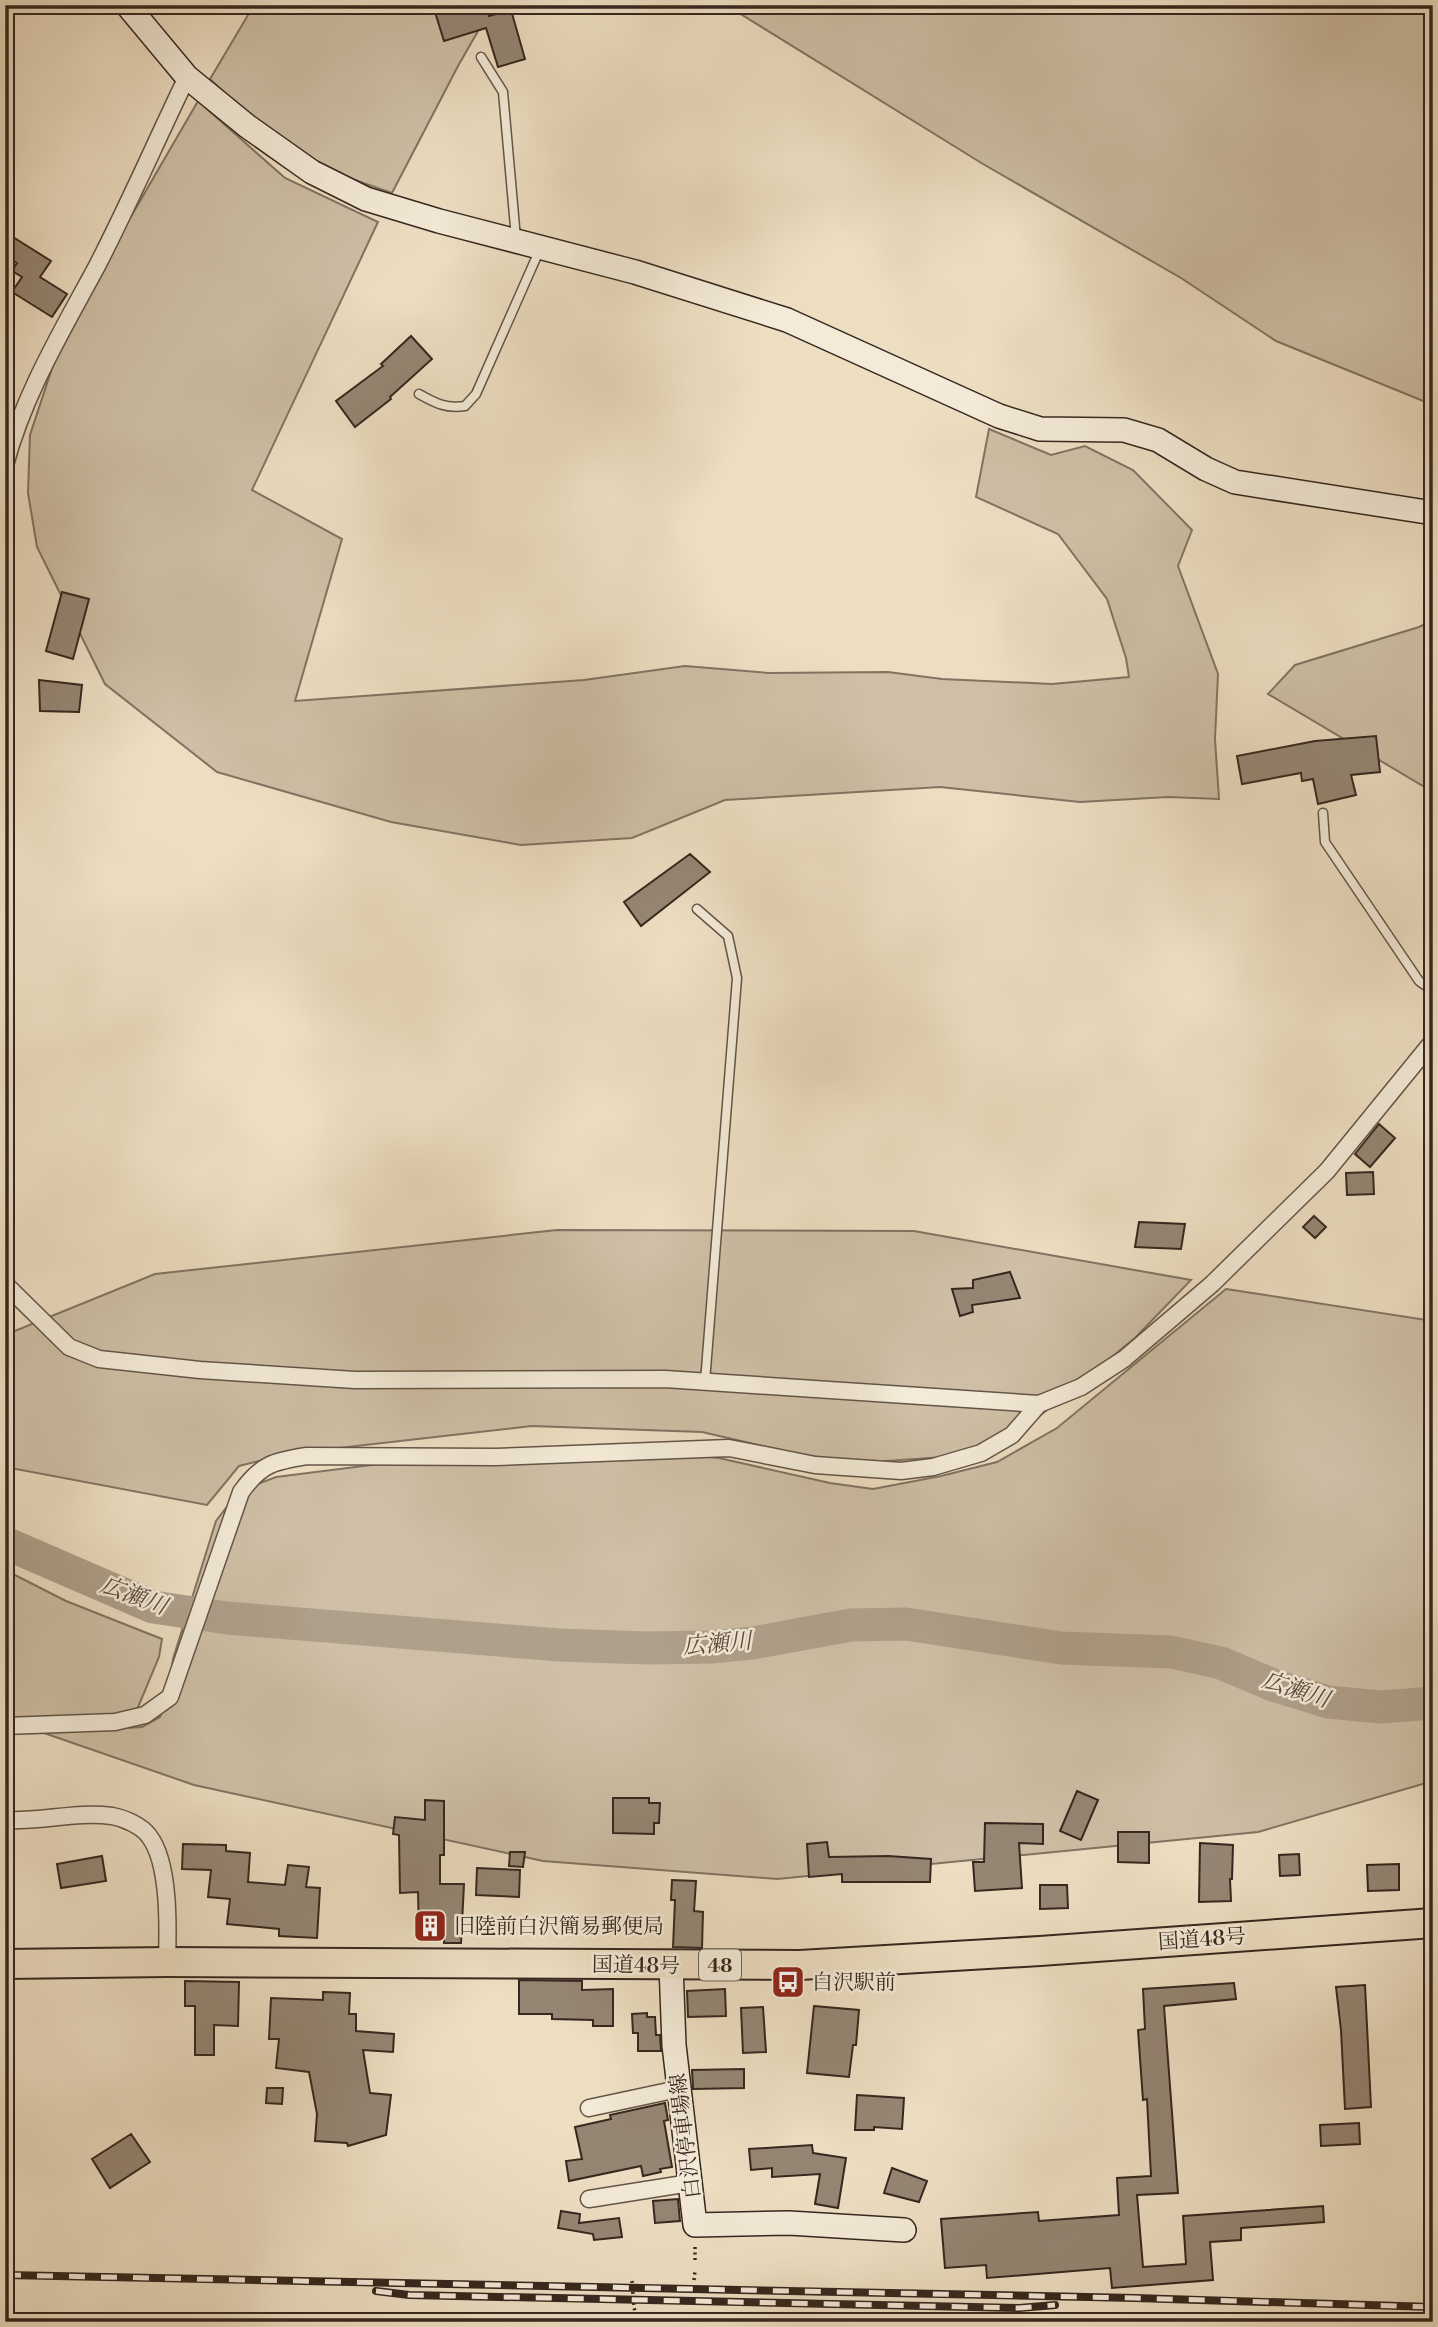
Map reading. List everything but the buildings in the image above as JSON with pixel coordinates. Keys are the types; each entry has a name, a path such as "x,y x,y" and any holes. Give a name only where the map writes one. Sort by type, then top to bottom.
{"highway":[{"name":"国道48号","path":"5,1965 167,1962 800,1965 1433,1923"}],"street":[{"path":"127,5 187,77 247,126 312,172 366,199 635,271 787,320 999,416 1040,429 1124,430 1158,440 1206,469 1235,482 1433,513"},
{"path":"5,466 12,441 43,366 97,265 187,77"},
{"path":"5,1284 69,1347 99,1359 200,1370 355,1380 533,1378 705,1382 1039,1404 1081,1387 1124,1359 1212,1284 1327,1171 1433,1041"},
{"path":"5,1726 116,1722 145,1714 170,1697 241,1492 254,1474 277,1461 307,1456 496,1457 729,1448 815,1465 901,1471 933,1467 981,1453 1012,1435 1039,1404"},
{"path":"5,1819 22,1821 68,1816 113,1816 133,1823 149,1835 159,1857 164,1879 167,1962"},
{"name":"白沢停車場線","path":"671,1965 678,2089 695,2225 789,2222 904,2230"},
{"path":"589,2108 678,2089"},
{"path":"589,2199 690,2183"}],"lane":[{"path":"481,57 503,92 516,241"},
{"path":"419,394 436,404 451,408 465,406 476,394 541,247"},
{"path":"1323,813 1325,842 1419,981 1433,991"},
{"path":"697,909 728,936 737,978 705,1382"}],"path":[{"path":"694,2280 695,2271"},
{"path":"632,2281 634,2308 638,2320 643,2322"}],"shaded area":[{"path":"254,5 493,5 392,193 295,159 210,79"},
{"path":"726,5 1433,5 1433,405 1276,341 1181,278 983,164"},
{"path":"198,101 285,178 378,222 252,490 342,539 295,701 584,680 685,666 769,673 888,672 942,679 1052,684 1129,677 1126,658 1107,599 1058,534 976,497 989,429 1051,455 1085,446 1133,470 1192,530 1178,566 1218,674 1215,739 1219,799 1168,797 1080,802 940,787 725,800 632,838 521,845 391,822 217,772 105,684 37,547 28,493 30,435 64,332"},
{"path":"1433,620 1433,792 1268,694 1295,665 1419,627"},
{"path":"557,1230 914,1231 1191,1280 1135,1338 1036,1419 959,1456 842,1464 702,1432 532,1426 286,1454 239,1466 207,1505 5,1467 5,1335 155,1274"},
{"path":"1226,1289 1433,1321 1433,1781 1258,1832 777,1879 543,1861 194,1785 44,1733 142,1727 160,1717 169,1690 173,1659 216,1521 239,1491 276,1477 411,1460 653,1451 719,1458 830,1483 873,1489 941,1476 997,1462 1057,1428"},
{"path":"5,1570 66,1601 162,1639 159,1657 136,1712 72,1721 14,1720 5,1717"}],"waterway":[{"name":"広瀬川","path":"5,1543 153,1607 227,1618 559,1645 648,1648 711,1647 753,1643 851,1625 906,1624 1061,1648 1171,1652 1221,1663 1273,1685 1328,1702 1381,1707 1433,1703"}],"railway":[{"path":"5,2275 1135,2298 1433,2307"},
{"path":"376,2291 409,2295 1019,2308 1055,2305"}],"place":[{"name":"旧陸前白沢簡易郵便局","path":"430,1926"},
{"name":"白沢駅前","path":"788,1982"}]}
